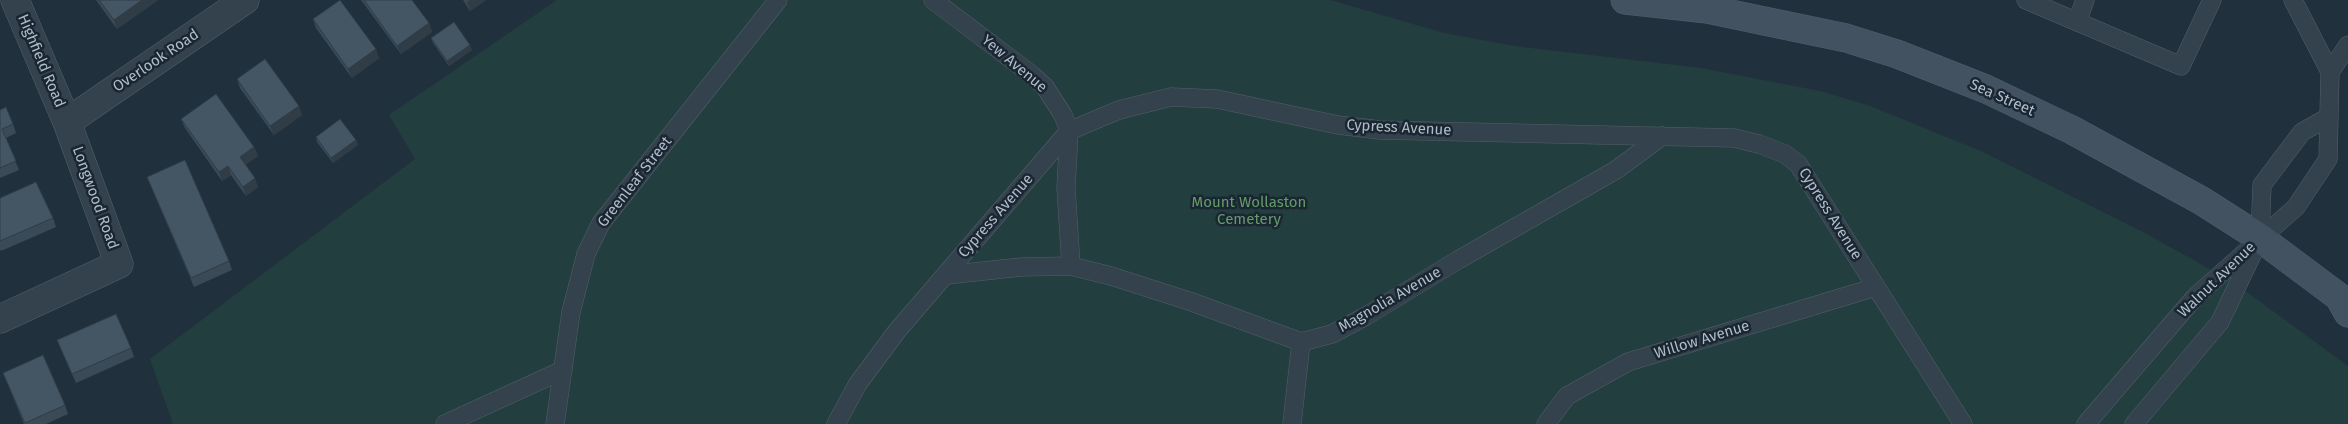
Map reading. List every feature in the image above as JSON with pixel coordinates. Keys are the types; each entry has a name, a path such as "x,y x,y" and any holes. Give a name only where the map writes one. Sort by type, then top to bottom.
{"main road":[{"name":"Sea Street","path":"1638,1 1710,4 1846,38 1897,54 1986,89 2072,130 2202,201 2260,238 2345,303"}],"street":[{"name":"Highfield Road","path":"15,0 67,122"},
{"name":"Overlook Road","path":"67,122 245,0"},
{"name":"Longwood Road","path":"0,319 119,264 67,122"}],"lane":[{"name":"Greenleaf Street","path":"556,424 571,312 586,254 601,223 778,0"},
{"name":"Yew Avenue","path":"933,0 1045,87 1063,115 1069,131 1066,188 1071,266"},
{"path":"2026,0 2181,66 2212,0"},
{"path":"2077,22 2085,0"},
{"path":"2293,0 2330,72"},
{"path":"2260,238 2296,207 2328,159 2327,118 2330,72 2348,45"},
{"name":"Cypress Avenue","path":"836,424 856,385 897,331 1069,131 1119,110 1171,98 1217,99 1338,125 1380,130 1734,138 1759,144 1792,158 1963,424"},
{"path":"2260,238 2262,185 2302,132 2327,118"},
{"name":"Magnolia Avenue","path":"1301,342 1332,334 1366,316 1458,260 1616,170 1662,136"},
{"name":"Walnut Avenue","path":"2086,424 2195,297 2260,238"},
{"name":"Walnut Avenue","path":"2134,424 2220,322 2260,238"},
{"path":"946,275 1021,267 1071,266 1111,276 1192,302 1301,342 1292,424"},
{"name":"Willow Avenue","path":"1546,424 1567,396 1628,362 1876,287"},
{"path":"445,424 563,370"}],"green space":[{"name":"Mount Wollaston Cemetery","path":"557,0 1330,0 1444,33 1514,46 1701,68 1820,91 1870,106 1983,152 2145,233 2233,282 2348,366 2348,424 173,424 150,359 415,159 389,115"}],"building":[{"path":"99,0 142,0 114,20"},
{"path":"340,0 376,49 348,69 313,19"},
{"path":"364,0 412,0 429,23 397,46"},
{"path":"454,22 470,45 447,61 431,38"},
{"path":"265,59 299,106 270,126 237,79"},
{"path":"216,94 254,147 240,157 255,178 243,187 228,166 219,172 181,119"},
{"path":"6,107 13,124 2,129 16,161 0,168 0,110"},
{"path":"340,119 356,140 331,158 316,137"},
{"path":"185,160 229,261 191,278 147,177"},
{"path":"36,182 53,218 0,241 0,198"},
{"path":"116,314 131,348 72,374 57,340"},
{"path":"43,355 65,405 25,423 3,373"}]}
